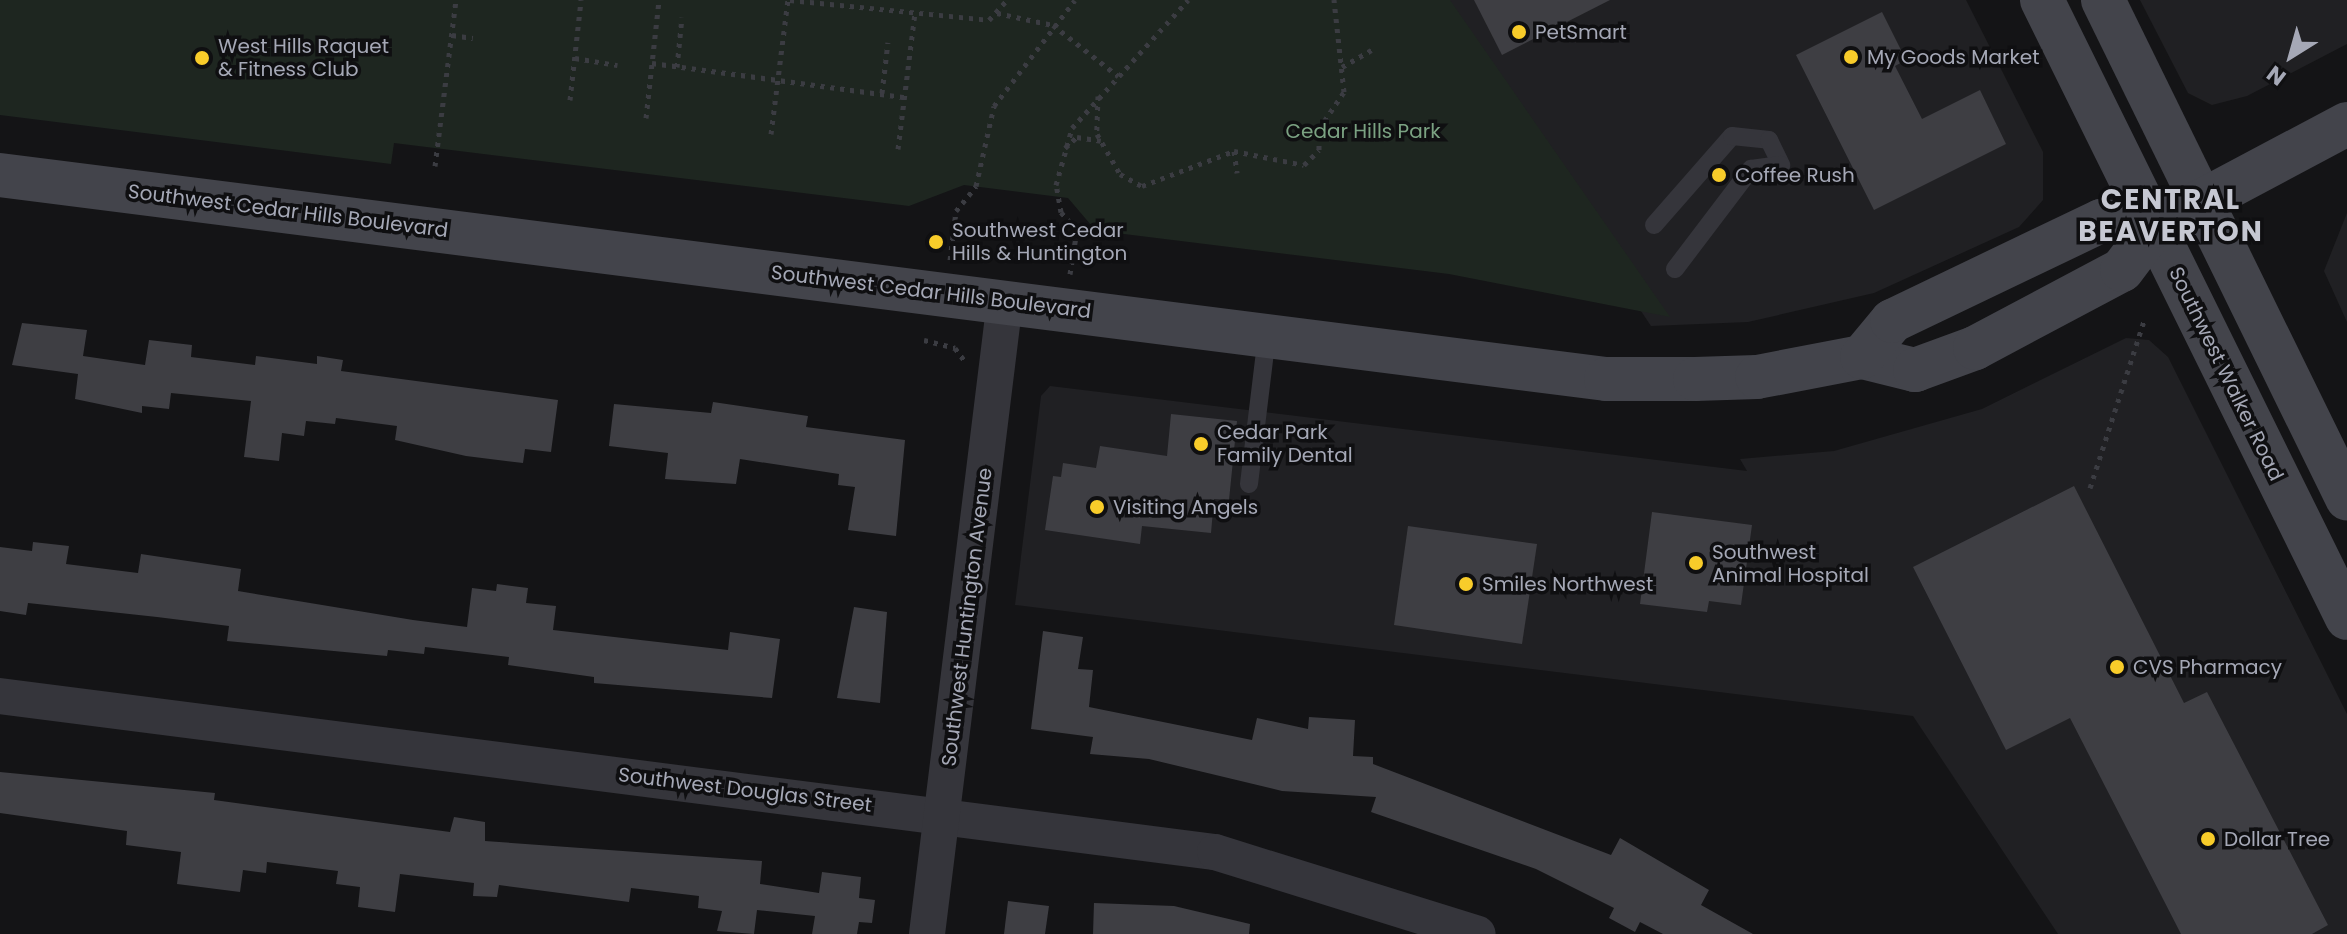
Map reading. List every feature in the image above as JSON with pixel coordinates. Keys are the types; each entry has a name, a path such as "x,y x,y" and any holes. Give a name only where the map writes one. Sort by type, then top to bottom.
{"main road":[{"name":"Southwest Walker Road","path":"2042,0 2347,618"},
{"path":"2103,0 2204,199 2347,498"},
{"name":"Southwest Cedar Hills Boulevard","path":"0,175 1606,379 1757,377 1862,357 1915,370 1975,348 2122,270 2155,226 2347,124"},
{"path":"1862,357 1892,321 2101,221 2155,226"}],"street":[{"name":"Southwest Huntington Avenue","path":"927,934 1005,301"},
{"name":"Southwest Douglas Street","path":"0,696 1215,852 1478,934"}],"lane":[{"path":"1654,225 1732,136 1769,140 1781,165 1751,169 1675,269"},
{"path":"1249,484 1267,335"}],"path":[{"path":"435,166 456,0"},
{"path":"570,100 581,0"},
{"path":"646,118 659,0"},
{"path":"771,134 789,0 989,20 1007,0"},
{"path":"956,211 976,186 994,106 1075,0"},
{"path":"1077,230 1061,212 1056,185 1064,149 1098,96 1188,0"},
{"path":"1098,96 1101,141 1120,174 1142,186 1234,151 1304,165 1314,159 1319,129 1344,92 1334,0"},
{"path":"898,149 915,13"},
{"path":"997,13 1053,25 1118,76"},
{"path":"677,67 682,17"},
{"path":"452,35 473,38"},
{"path":"882,93 888,42"},
{"path":"1342,67 1372,50"},
{"path":"575,58 617,65"},
{"path":"652,63 905,97"},
{"path":"1064,149 1077,137 1101,141"},
{"path":"1234,151 1237,173"},
{"path":"2090,488 2144,321"},
{"path":"924,340 955,348 965,364"}],"shaded area":[{"path":"1433,0 1966,0 2043,152 2043,200 2019,227 1874,293 1748,322 1651,326"},
{"path":"2140,0 2347,0 2347,44 2247,96 2212,105 2188,93"},
{"path":"2347,213 2347,322 2324,271"},
{"path":"2126,338 2149,340 2168,357 2347,714 2347,934 2058,934 1913,716 1015,605 1041,396 1050,386 1747,471 1740,459 1834,451 1982,409"}],"green space":[{"name":"Cedar Hills Park","path":"0,0 1450,0 1670,317 1449,274 1108,232 1091,225 1068,198 964,185 909,206 394,143 391,164 0,115"}],"building":[{"name":"PetSmart","path":"1474,0 1610,0 1502,55"},
{"path":"1882,12 1906,60 1895,66 1922,119 1980,90 2006,144 1874,210 1796,55"},
{"path":"22,323 87,330 83,356 145,365 149,340 192,345 191,357 255,365 256,356 317,364 317,356 343,360 341,371 558,400 551,452 525,449 523,463 466,456 395,440 397,426 336,418 335,424 306,421 304,436 282,433 279,461 244,457 251,401 171,393 169,409 142,406 142,413 75,399 78,374 12,365"},
{"path":"713,402 808,416 806,427 905,440 896,536 848,530 855,487 838,485 839,474 740,459 736,484 665,479 668,453 609,446 614,404 711,413"},
{"path":"1171,414 1237,421 1229,500 1214,499 1211,533 1142,526 1140,544 1045,530 1053,476 1061,477 1063,463 1096,468 1100,446 1167,456"},
{"path":"2074,486 2184,703 2207,692 2328,925 2312,934 2181,934 2070,718 2006,750 1913,567"},
{"name":"Southwest Animal Hospital","path":"1652,512 1752,525 1741,605 1709,601 1707,612 1640,604"},
{"name":"Smiles Northwest","path":"1408,526 1537,544 1522,644 1394,625"},
{"path":"33,542 69,546 66,564 138,573 141,554 241,569 238,591 413,620 467,627 472,588 496,591 497,584 528,588 526,603 556,606 553,630 728,650 730,632 780,639 772,698 594,683 594,677 508,665 509,657 425,647 424,654 388,650 387,656 227,641 229,626 157,617 28,603 26,615 0,611 0,547 32,551"},
{"path":"854,607 887,612 880,703 837,698"},
{"path":"1043,631 1083,637 1078,669 1093,670 1089,707 1252,740 1257,718 1308,729 1309,717 1355,720 1353,756 1373,757 1373,764 1611,855 1620,838 1709,890 1701,905 1753,934 1663,934 1640,922 1635,932 1609,918 1614,908 1536,869 1371,812 1376,797 1282,791 1149,759 1090,754 1093,737 1031,729"},
{"path":"0,772 215,793 214,800 450,832 454,817 485,822 485,841 762,861 760,884 819,893 822,872 861,877 859,898 875,900 872,923 859,922 857,934 812,934 815,916 757,910 754,934 717,931 722,911 698,908 699,896 631,888 629,902 499,885 497,897 473,896 474,883 400,874 395,912 358,907 360,887 336,884 338,871 267,862 266,873 243,870 240,892 177,884 181,852 126,845 127,831 0,813"},
{"path":"1008,901 1049,906 1045,934 1004,934"},
{"path":"1094,903 1174,906 1250,924 1249,934 1093,934"}],"place":[{"name":"PetSmart","path":"1519,32"},
{"name":"My Goods Market","path":"1851,57"},
{"name":"West Hills Raquet & Fitness Club","path":"202,58"},
{"name":"Coffee Rush","path":"1719,175"},
{"name":"Southwest Cedar Hills & Huntington","path":"936,242"},
{"name":"Cedar Park Family Dental","path":"1201,444"},
{"name":"Visiting Angels","path":"1097,507"},
{"name":"Southwest Animal Hospital","path":"1696,563"},
{"name":"Smiles Northwest","path":"1466,584"},
{"name":"CVS Pharmacy","path":"2117,667"},
{"name":"Dollar Tree","path":"2208,839"}],"district":[{"name":"CENTRAL BEAVERTON","path":"2171,216"}]}
